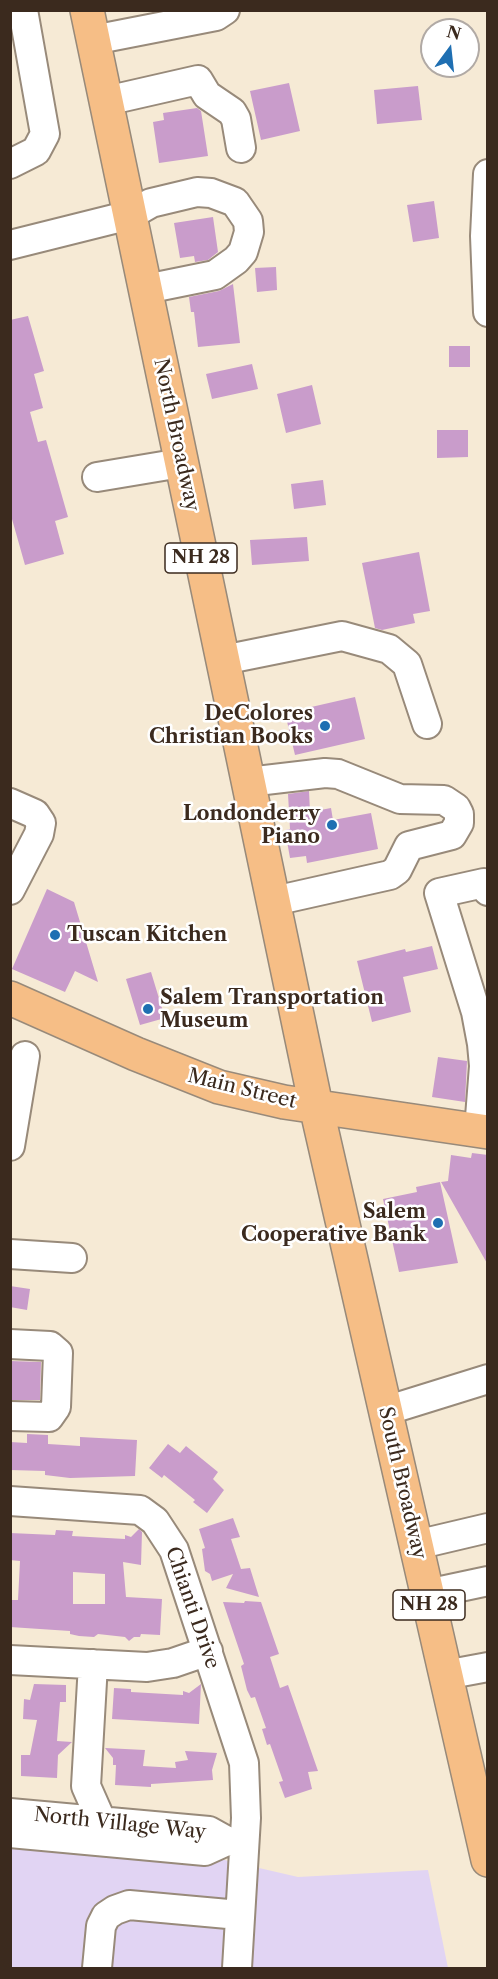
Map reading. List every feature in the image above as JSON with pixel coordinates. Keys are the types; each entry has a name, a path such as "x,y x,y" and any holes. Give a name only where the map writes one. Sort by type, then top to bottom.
{"main road":[{"name":"North Broadway","path":"90,25 316,1106"},
{"name":"Main Street","path":"19,1008 186,1076 246,1094 483,1131"},
{"name":"South Broadway","path":"316,1106 445,1675 484,1818 488,1860"}],"street":[{"path":"10,164 36,151 45,134 23,10"},
{"path":"90,25 216,16 225,10"},
{"path":"106,101 198,80 207,95 232,112 236,119 241,148"},
{"path":"488,174 485,236 488,312"},
{"path":"14,237 130,215 151,203 197,192 211,193 235,202 248,221 249,232 243,252 227,269 202,278 146,289"},
{"path":"98,477 182,464"},
{"path":"223,660 342,636 389,649 407,664 427,724"},
{"path":"248,782 325,773 338,774 400,799 444,800 456,807 459,814 459,823 452,836 409,846 397,870 390,875 274,901"},
{"path":"10,890 39,834 41,823 23,808"},
{"path":"483,1131 482,1044 477,1012 438,893 484,883 488,891"},
{"path":"10,1146 25,1056"},
{"path":"10,1254 72,1258"},
{"path":"10,1344 50,1346 58,1353 56,1407 49,1417 10,1416"},
{"path":"385,1411 488,1379"},
{"name":"Chianti Drive","path":"10,1501 140,1510 156,1521 174,1550 244,1763 236,1842 239,1915 237,1968"},
{"path":"416,1545 488,1528"},
{"path":"427,1594 488,1581"},
{"path":"10,1660 147,1667 173,1663 208,1651"},
{"path":"93,1664 86,1786 101,1820"},
{"path":"445,1675 488,1667"},
{"path":"66,1818 86,1786"},
{"name":"North Village Way","path":"10,1813 209,1831 236,1842"},
{"name":"North Village Way","path":"10,1833 205,1851 236,1842"},
{"path":"97,1968 101,1926 106,1916 115,1910 129,1905 239,1915"}],"shaded area":[{"path":"11,1848 203,1855 298,1877 428,1870 448,1968 11,1968"}],"building":[{"path":"289,83 300,131 261,140 250,91"},
{"path":"418,86 422,120 377,124 374,90"},
{"path":"197,108 201,111 208,156 159,163 153,122 164,120 163,113"},
{"path":"434,201 439,238 413,242 407,205"},
{"path":"213,217 218,252 208,260 195,262 194,256 180,258 174,223"},
{"path":"276,267 277,290 257,292 255,268"},
{"path":"233,284 240,343 198,347 194,312 191,312 189,297 219,291"},
{"path":"28,316 44,371 34,374 43,408 30,412 38,442 46,440 68,517 55,521 64,554 25,565 10,512 10,320"},
{"path":"449,346 470,346 470,367 449,367"},
{"path":"252,364 258,389 212,399 206,374"},
{"path":"312,385 321,424 286,433 277,394"},
{"path":"437,430 468,430 468,457 437,458"},
{"path":"323,480 326,505 294,509 291,484"},
{"path":"307,537 309,561 252,565 250,540"},
{"path":"419,552 430,611 413,614 415,623 382,630 375,628 362,563"},
{"name":"DeColores Christian Books","path":"355,697 365,739 295,755 285,713"},
{"name":"Londonderry Piano","path":"309,791 310,812 331,808 333,820 371,813 378,849 307,863 306,856 290,858 285,830 290,829 288,794"},
{"name":"Tuscan Kitchen","path":"47,889 74,902 98,982 75,971 65,992 12,969"},
{"path":"432,946 438,969 403,977 411,1012 372,1022 357,961 405,949 406,952"},
{"path":"151,972 165,1018 140,1025 126,979"},
{"path":"438,1057 467,1061 465,1102 432,1097"},
{"path":"472,1153 488,1155 488,1265 441,1182 448,1181 451,1155 471,1158"},
{"path":"440,1182 458,1263 399,1272 383,1199 417,1192 416,1187"},
{"path":"10,1286 30,1289 27,1310 10,1307"},
{"path":"10,1361 41,1362 40,1400 10,1400"},
{"path":"27,1434 48,1435 48,1444 80,1446 80,1437 137,1440 135,1476 70,1478 45,1475 45,1471 10,1470 10,1442 27,1443"},
{"path":"168,1444 180,1453 186,1446 218,1472 213,1479 224,1490 207,1513 164,1475 162,1478 149,1468"},
{"path":"233,1518 240,1537 231,1539 241,1569 250,1568 259,1597 226,1588 233,1574 212,1581 210,1574 205,1571 202,1549 205,1548 199,1529"},
{"path":"139,1529 142,1532 141,1565 123,1562 126,1597 162,1599 160,1635 141,1634 140,1637 134,1637 129,1641 125,1637 98,1634 94,1637 79,1636 70,1634 70,1631 10,1627 10,1600 18,1600 20,1561 10,1560 10,1533 55,1535 56,1530 73,1531 72,1536 125,1539 125,1535 131,1537","holes":["73,1572 105,1574 105,1604 73,1604"]},
{"path":"245,1601 261,1602 279,1654 270,1657 280,1688 288,1685 318,1771 308,1772 312,1789 285,1798 279,1782 283,1781 270,1744 267,1745 262,1729 266,1728 255,1697 251,1698 247,1690 241,1666 244,1664 223,1602 244,1603"},
{"path":"34,1684 66,1685 66,1702 60,1702 57,1741 72,1742 58,1755 57,1778 21,1776 21,1755 30,1755 37,1720 23,1719 24,1699 30,1700"},
{"path":"201,1684 199,1724 112,1719 114,1688 131,1689 131,1692 183,1695 183,1691 189,1693"},
{"path":"105,1748 145,1750 143,1766 176,1768 175,1762 188,1760 185,1751 217,1753 212,1770 213,1780 151,1784 151,1787 115,1785 116,1765 113,1765 113,1758"}],"place":[{"name":"DeColores Christian Books","path":"325,726"},
{"name":"Londonderry Piano","path":"332,825"},
{"name":"Tuscan Kitchen","path":"55,935"},
{"name":"Salem Transportation Museum","path":"148,1009"},
{"name":"Salem Cooperative Bank","path":"438,1223"}]}
